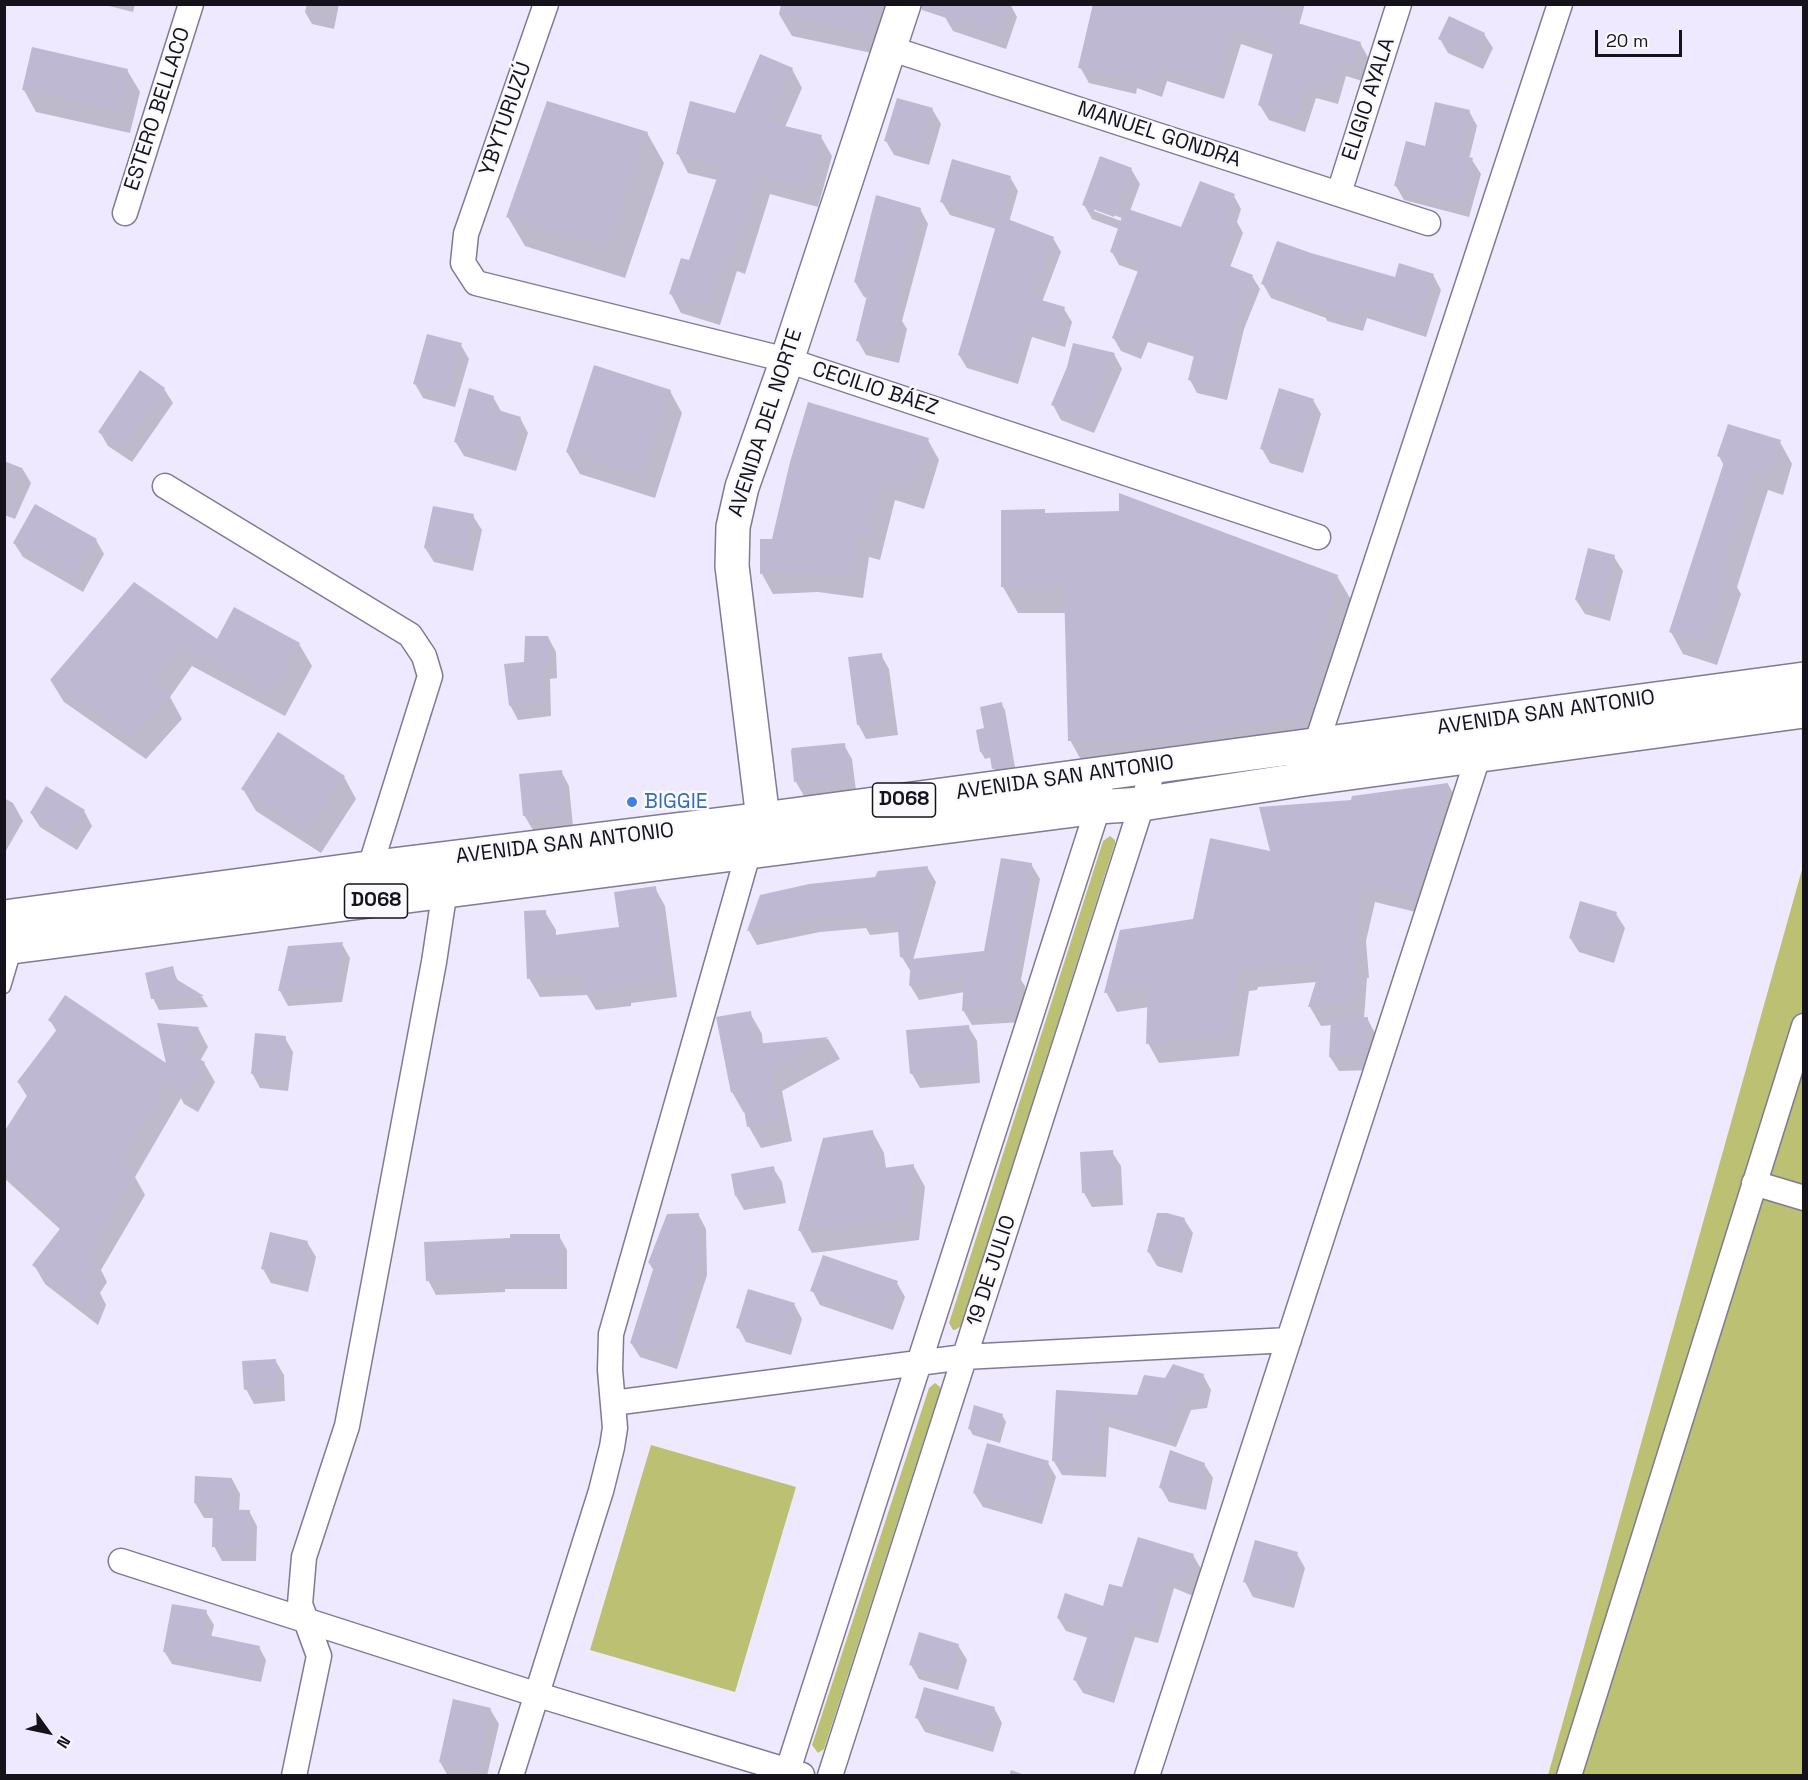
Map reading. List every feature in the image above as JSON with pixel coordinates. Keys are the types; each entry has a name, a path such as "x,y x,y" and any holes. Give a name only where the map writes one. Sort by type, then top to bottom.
{"main road":[{"name":"AVENIDA DEL NORTE","path":"763,819 732,566 733,526 742,487 904,4"},
{"name":"AVENIDA SAN ANTONIO","path":"8,937 368,868 763,819 1803,679"},
{"name":"AVENIDA SAN ANTONIO","path":"8,937 361,903 1098,807 1142,804 1305,779 1803,711"},
{"path":"748,854 763,819"}],"street":[{"name":"ESTERO BELLACO","path":"125,213 190,4"},
{"name":"YBYTURUZÚ","path":"466,234 546,4"},
{"name":"ELIGIO AYALA","path":"1340,193 1399,4"},
{"path":"1305,779 1560,4"},
{"name":"MANUEL GONDRA","path":"889,48 1428,223"},
{"name":"CECILIO BÁEZ","path":"466,234 463,263 476,283 786,360 1318,537"},
{"path":"165,486 410,635 424,656 430,676 368,868 361,903"},
{"path":"1147,1776 1478,757"},
{"name":"19 DE JULIO","path":"830,1776 1154,767"},
{"name":"19 DE JULIO","path":"792,1774 919,1363 1109,772"},
{"path":"511,1776 607,1469 615,1428 610,1370 611,1334 748,854"},
{"path":"294,1776 319,1656 300,1604 304,1557 347,1426 432,974 446,892 449,858"},
{"path":"1569,1776 1803,1026"},
{"path":"1754,1183 1803,1198"},
{"path":"613,1403 964,1358 1289,1340"},
{"path":"121,1561 792,1774"}],"lane":[{"path":"4,987 8,937"}],"green space":[{"path":"1110,836 1115,843 961,1326 953,1330 949,1323 1103,841"},
{"path":"1803,866 1803,1775 1548,1775"},
{"path":"935,1383 940,1390 824,1749 818,1753 812,1745 929,1388"},
{"path":"651,1445 796,1487 735,1692 590,1650"}],"building":[{"path":"782,4 876,4 869,34 781,15"},
{"path":"922,4 1009,4 998,35 922,10"},
{"path":"1093,4 1256,4 1292,16 1291,21 1361,42 1353,66 1338,61 1329,89 1307,83 1296,117 1258,105 1276,43 1232,29 1215,84 1159,66 1153,82 1128,73 1127,79 1078,68"},
{"path":"1449,16 1485,33 1475,56 1438,39"},
{"path":"32,47 128,69 118,111 22,90"},
{"path":"760,54 793,68 769,122 822,135 808,189 760,176 734,256 726,253 709,307 669,294 681,258 689,260 721,166 676,154 690,101 735,113"},
{"path":"897,98 933,108 921,151 884,141"},
{"path":"547,101 648,132 608,249 506,217"},
{"path":"1435,102 1470,110 1459,155 1473,158 1461,203 1394,186 1406,141 1425,146"},
{"path":"1100,156 1132,168 1114,217 1082,205"},
{"path":"952,159 1011,176 1000,216 1054,237 1031,297 1065,307 1057,334 1025,324 1010,371 958,355 998,219 940,202"},
{"path":"1200,181 1235,194 1227,215 1237,219 1220,262 1253,275 1238,315 1220,388 1188,380 1196,347 1141,329 1134,347 1112,338 1141,263 1110,252 1125,208 1181,227"},
{"path":"876,195 921,208 893,311 900,313 891,349 856,341 869,287 854,282"},
{"path":"1277,241 1395,277 1399,263 1434,274 1418,323 1359,304 1355,318 1317,307 1318,304 1261,284"},
{"path":"427,334 462,343 447,393 413,384"},
{"path":"1073,343 1115,353 1086,420 1051,405 1067,367"},
{"path":"594,365 671,390 642,476 566,452"},
{"path":"140,370 165,388 123,449 98,432"},
{"path":"469,388 494,396 491,408 521,417 508,457 454,442"},
{"path":"1279,388 1314,399 1295,460 1260,449"},
{"path":"808,402 929,438 913,489 883,480 869,540 858,537 852,579 806,572 760,574 760,539 772,539 790,462"},
{"path":"1728,424 1781,440 1770,474 1756,469 1723,569 1729,571 1705,644 1669,632 1725,459 1717,456"},
{"path":"1119,493 1338,575 1306,716 1126,742 1126,739 1068,741 1064,586 1001,587 1001,510 1045,509 1045,513 1119,511"},
{"path":"35,504 97,539 74,578 13,543"},
{"path":"433,506 474,514 465,557 424,548"},
{"path":"1588,548 1615,555 1602,607 1575,600"},
{"path":"134,582 217,639 234,607 300,643 273,695 179,645 151,683 171,696 133,738 50,680"},
{"path":"525,636 548,636 550,663 543,665 544,702 509,706 504,664 524,662"},
{"path":"882,653 890,720 857,725 848,657"},
{"path":"1002,702 1013,766 992,769 989,751 980,752 976,730 984,728 980,707"},
{"path":"278,732 345,776 308,832 241,789"},
{"path":"845,743 848,777 794,782 792,748"},
{"path":"562,770 565,812 523,816 519,774"},
{"path":"1448,783 1417,896 1364,883 1356,920 1358,959 1356,959 1353,1004 1308,1007 1322,962 1247,968 1246,971 1238,972 1228,1036 1146,1044 1148,986 1104,993 1120,930 1193,919 1210,838 1270,851 1259,807 1351,800 1352,796"},
{"path":"46,786 85,810 68,837 30,813"},
{"path":"1001,858 1032,863 1013,970 1017,970 1015,1007 962,1011 964,977 909,986 911,959 984,951"},
{"path":"928,866 902,958 900,957 897,918 860,921 863,914 812,918 747,931 760,895 809,884 875,877 878,871"},
{"path":"656,886 667,979 584,993 582,976 527,979 524,911 546,910 547,936 619,927 614,892"},
{"path":"1580,901 1617,912 1606,949 1569,938"},
{"path":"343,942 334,988 278,991 288,946"},
{"path":"173,966 176,979 204,996 151,999 145,973"},
{"path":"65,995 166,1063 157,1023 199,1027 184,1051 205,1062 187,1094 172,1086 170,1079 120,1166 136,1175 88,1255 98,1262 87,1277 97,1285 87,1308 32,1265 63,1225 4,1171 4,1132 30,1091 17,1082 58,1028 48,1020"},
{"path":"751,1011 755,1044 829,1037 771,1070 781,1121 747,1127 740,1087 731,1093 716,1017"},
{"path":"1368,1017 1365,1056 1329,1057 1331,1019"},
{"path":"969,1025 973,1069 910,1074 906,1030"},
{"path":"255,1033 286,1036 281,1077 251,1074"},
{"path":"873,1130 876,1169 914,1164 907,1218 798,1231 823,1138"},
{"path":"1113,1150 1116,1191 1082,1193 1080,1152"},
{"path":"774,1166 778,1188 735,1196 731,1174"},
{"path":"699,1213 700,1260 669,1356 630,1343 655,1263 648,1263 667,1214"},
{"path":"1157,1213 1185,1218 1174,1259 1147,1252"},
{"path":"270,1232 308,1241 300,1278 261,1269"},
{"path":"510,1234 560,1234 560,1275 498,1274 498,1277 426,1281 424,1242 510,1238"},
{"path":"823,1255 898,1281 885,1317 810,1291"},
{"path":"748,1289 795,1303 783,1342 736,1328"},
{"path":"276,1359 278,1387 244,1390 242,1361"},
{"path":"1173,1364 1204,1374 1199,1394 1183,1396 1168,1434 1101,1413 1099,1463 1052,1461 1056,1390 1137,1395 1144,1375 1165,1378"},
{"path":"974,1405 1003,1414 996,1437 968,1429"},
{"path":"987,1443 1049,1461 1034,1510 973,1493"},
{"path":"1170,1450 1205,1463 1198,1496 1159,1488"},
{"path":"195,1476 232,1478 230,1506 194,1503"},
{"path":"213,1509 250,1510 249,1547 212,1547"},
{"path":"1138,1537 1194,1554 1185,1584 1166,1576 1151,1631 1128,1624 1107,1691 1073,1680 1090,1629 1057,1618 1065,1593 1103,1606 1109,1584 1122,1587"},
{"path":"1255,1540 1298,1552 1286,1594 1243,1582"},
{"path":"172,1604 207,1610 203,1634 260,1646 254,1669 163,1652"},
{"path":"919,1632 959,1644 950,1676 909,1665"},
{"path":"924,1687 995,1707 985,1738 915,1718"},
{"path":"453,1699 491,1708 477,1770 439,1762"}],"place":[{"name":"BIGGIE","path":"632,802"}]}
